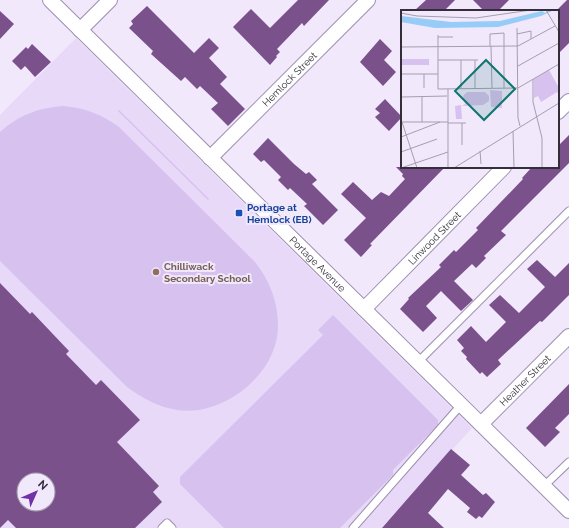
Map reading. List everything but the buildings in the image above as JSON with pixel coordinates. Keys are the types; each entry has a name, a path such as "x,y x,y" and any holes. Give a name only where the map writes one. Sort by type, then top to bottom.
{"street":[{"name":"Portage Avenue","path":"50,0 569,511"},
{"path":"80,30 110,0"},
{"name":"Hemlock Street","path":"210,158 368,0"},
{"path":"559,111 569,101"},
{"name":"Linwood Street","path":"364,309 503,168"},
{"name":"Heather Street","path":"481,424 569,336"}],"lane":[{"path":"418,362 569,211"},
{"path":"353,528 461,405"},
{"path":"544,486 569,462"},
{"path":"162,528 167,523 172,528"}],"shaded area":[{"name":"Chilliwack Secondary School","path":"76,38 472,428 381,528 0,528 0,115"},
{"path":"63,106 92,112 119,127 255,262 269,284 275,300 278,317 276,344 269,360 258,376 245,389 229,399 212,407 195,410 177,410 150,402 138,395 127,387 0,261 0,132 14,121 29,113"},
{"path":"119,110 209,199 208,200 118,111"},
{"path":"333,315 438,420 438,425 393,470 393,475 340,528 224,528 180,484 180,477 323,335 318,330"}],"place":[{"name":"Portage at Hemlock (EB)","path":"239,213"},
{"name":"Chilliwack Secondary School","path":"156,272"}]}
